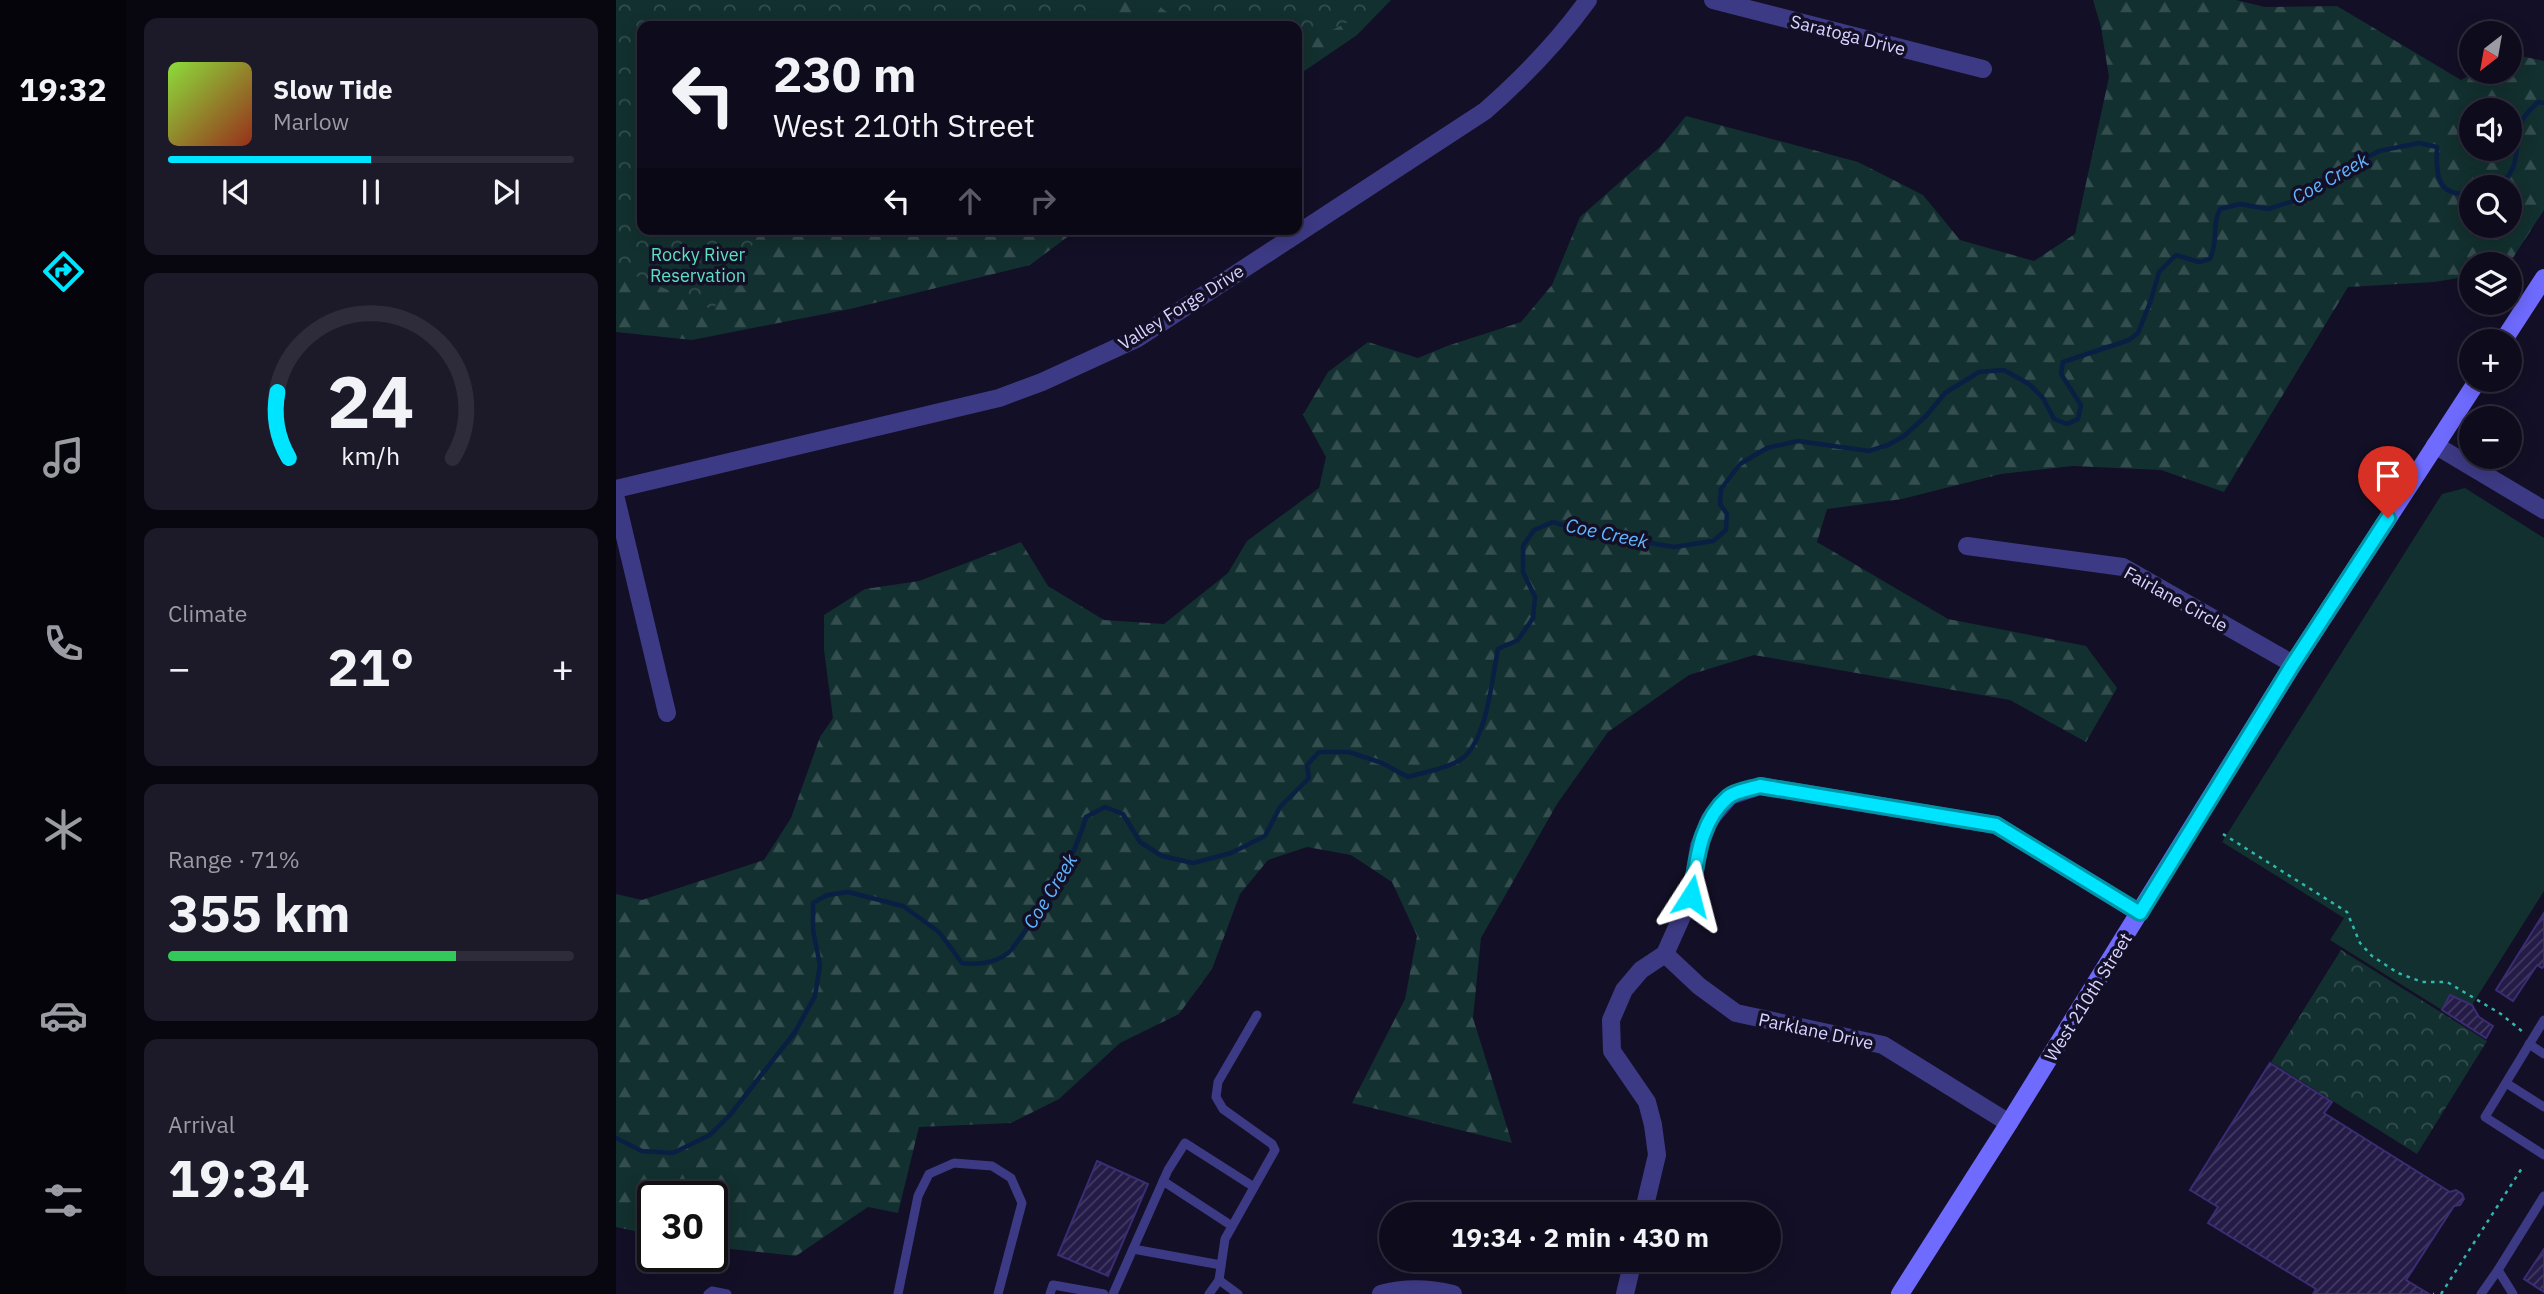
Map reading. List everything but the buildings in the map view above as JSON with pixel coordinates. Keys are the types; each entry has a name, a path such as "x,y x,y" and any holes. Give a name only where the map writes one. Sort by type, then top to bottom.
{"street":[{"name":"Valley Forge Drive","path":"1302,231 1485,111 1525,76 1563,35 1588,0"},
{"name":"Saratoga Drive","path":"1713,0 1983,69"},
{"name":"Valley Forge Drive","path":"616,489 999,398 1042,382 1138,338 1295,235"},
{"path":"2511,329 2544,280"},
{"name":"West 210th Street","path":"1900,1294 2293,664 2470,392"},
{"path":"2435,445 2544,510"},
{"path":"616,499 667,713"},
{"name":"Fairlane Circle","path":"1967,546 2123,567 2293,664"},
{"path":"1646,1202 1657,1155 1653,1125 1647,1102 1612,1051 1611,1020 1624,989 1641,970 1665,954 1691,896 1699,846 1710,819 1730,796 1760,786 1996,825 2140,913"},
{"name":"Parklane Drive","path":"1665,954 1699,986 1736,1013 1882,1045 2009,1123"},
{"path":"1625,1294 1630,1272"},
{"path":"1381,1294 1400,1288 1433,1289 1452,1294"}],"lane":[{"path":"1209,1294 1219,1280 1225,1239 1275,1150 1272,1144 1223,1109 1216,1097 1218,1082 1257,1015"},
{"path":"2544,1020 2485,1117 2544,1155"},
{"path":"2529,1044 2544,1054"},
{"path":"2506,1083 2544,1107"},
{"path":"1113,1294 1163,1181 1185,1143 1254,1186"},
{"path":"898,1294 918,1196 929,1174 954,1163 992,1166 1011,1178 1022,1203 998,1294"},
{"path":"1163,1181 1232,1226"},
{"path":"2481,1294 2544,1196"},
{"path":"1133,1249 1222,1265"},
{"path":"2498,1270 2512,1294"},
{"path":"1219,1280 1238,1294"},
{"path":"1050,1294 1054,1285 1104,1294"},
{"path":"708,1294 712,1291 727,1294"}],"path":[{"path":"2222,834 2347,912 2360,943 2372,956 2398,973 2422,982 2447,982 2501,1014 2523,1032"},
{"path":"2441,1294 2522,1168"}],"green space":[{"name":"Rocky River Reservation","path":"616,0 1121,0 1073,21 637,21 637,235 758,235 713,310 616,267"},
{"path":"1012,0 1391,0 1357,35 1302,73 1302,21 983,21"},
{"path":"1151,0 1391,0 1302,45 1302,21 1178,21"},
{"path":"2093,0 2236,0 2265,7 2337,6 2459,79 2459,84 2522,84 2522,56 2544,61 2544,210 2517,252 2459,252 2459,278 2348,287 2224,492 2161,470 2073,466 2001,474 1902,499 1827,509 1817,542 1948,619 2086,646 2117,688 2086,742 2010,700 1754,655 1689,675 1608,732 1557,804 1481,938 1473,1018 1512,1143 1352,1103 1405,999 1417,936 1392,882 1351,855 1307,847 1268,860 1240,894 1212,969 1179,1014 1120,1043 1059,1099 1011,1123 919,1127 898,1213 868,1207 796,1256 728,1249 728,1181 637,1181 637,1232 616,1227 616,894 642,900 764,860 791,818 820,737 833,718 824,650 824,615 865,589 919,581 1021,542 1048,586 1104,620 1164,624 1228,573 1247,541 1319,488 1326,457 1303,415 1328,372 1368,342 1418,358 1521,322 1552,285 1580,217 1661,146 1686,116 1858,162 1923,195 1960,240 2034,261 2075,234 2109,77 2101,27"},
{"path":"616,31 637,191 637,235 1070,235 1030,265 850,309 692,340 616,332"},
{"path":"2465,488 2544,538 2544,891 2472,1005 2450,995 2442,1010 2330,940 2344,918 2222,842 2442,494"},
{"path":"2341,950 2487,1041 2417,1154 2271,1062"}],"waterway":[{"name":"Coe Creek","path":"2508,175 2514,165 2524,117 2538,102 2544,103"},
{"name":"Coe Creek","path":"616,1138 642,1151 673,1153 710,1135 730,1115 795,1032 815,996 820,965 813,930 813,903 827,895 848,892 903,906 939,932 962,963 986,963 1003,957 1015,945 1045,905 1061,877 1086,817 1105,807 1123,814 1140,842 1162,856 1193,863 1231,853 1265,836 1280,807 1309,778 1307,765 1319,752 1349,752 1382,763 1408,777 1460,760 1469,752 1482,725 1498,649 1518,640 1533,618 1535,597 1523,572 1523,546 1534,530 1553,522 1590,533 1674,547 1713,541 1726,530 1727,514 1720,504 1721,489 1740,464 1767,448 1798,441 1869,451 1888,445 1904,436 1926,416 1945,393 1979,372 2004,370 2029,384 2043,398 2054,419 2067,424 2078,419 2081,405 2061,374 2063,362 2129,340 2138,333 2159,272 2176,255 2199,262 2210,259 2220,209 2240,204 2268,209 2303,198 2337,173 2379,151 2419,143 2437,147 2440,182 2451,192 2459,194"}],"route":[{"path":"1691,896 1699,846 1710,819 1730,796 1760,786 1996,825 2140,913 2293,664 2388,518"}]}
